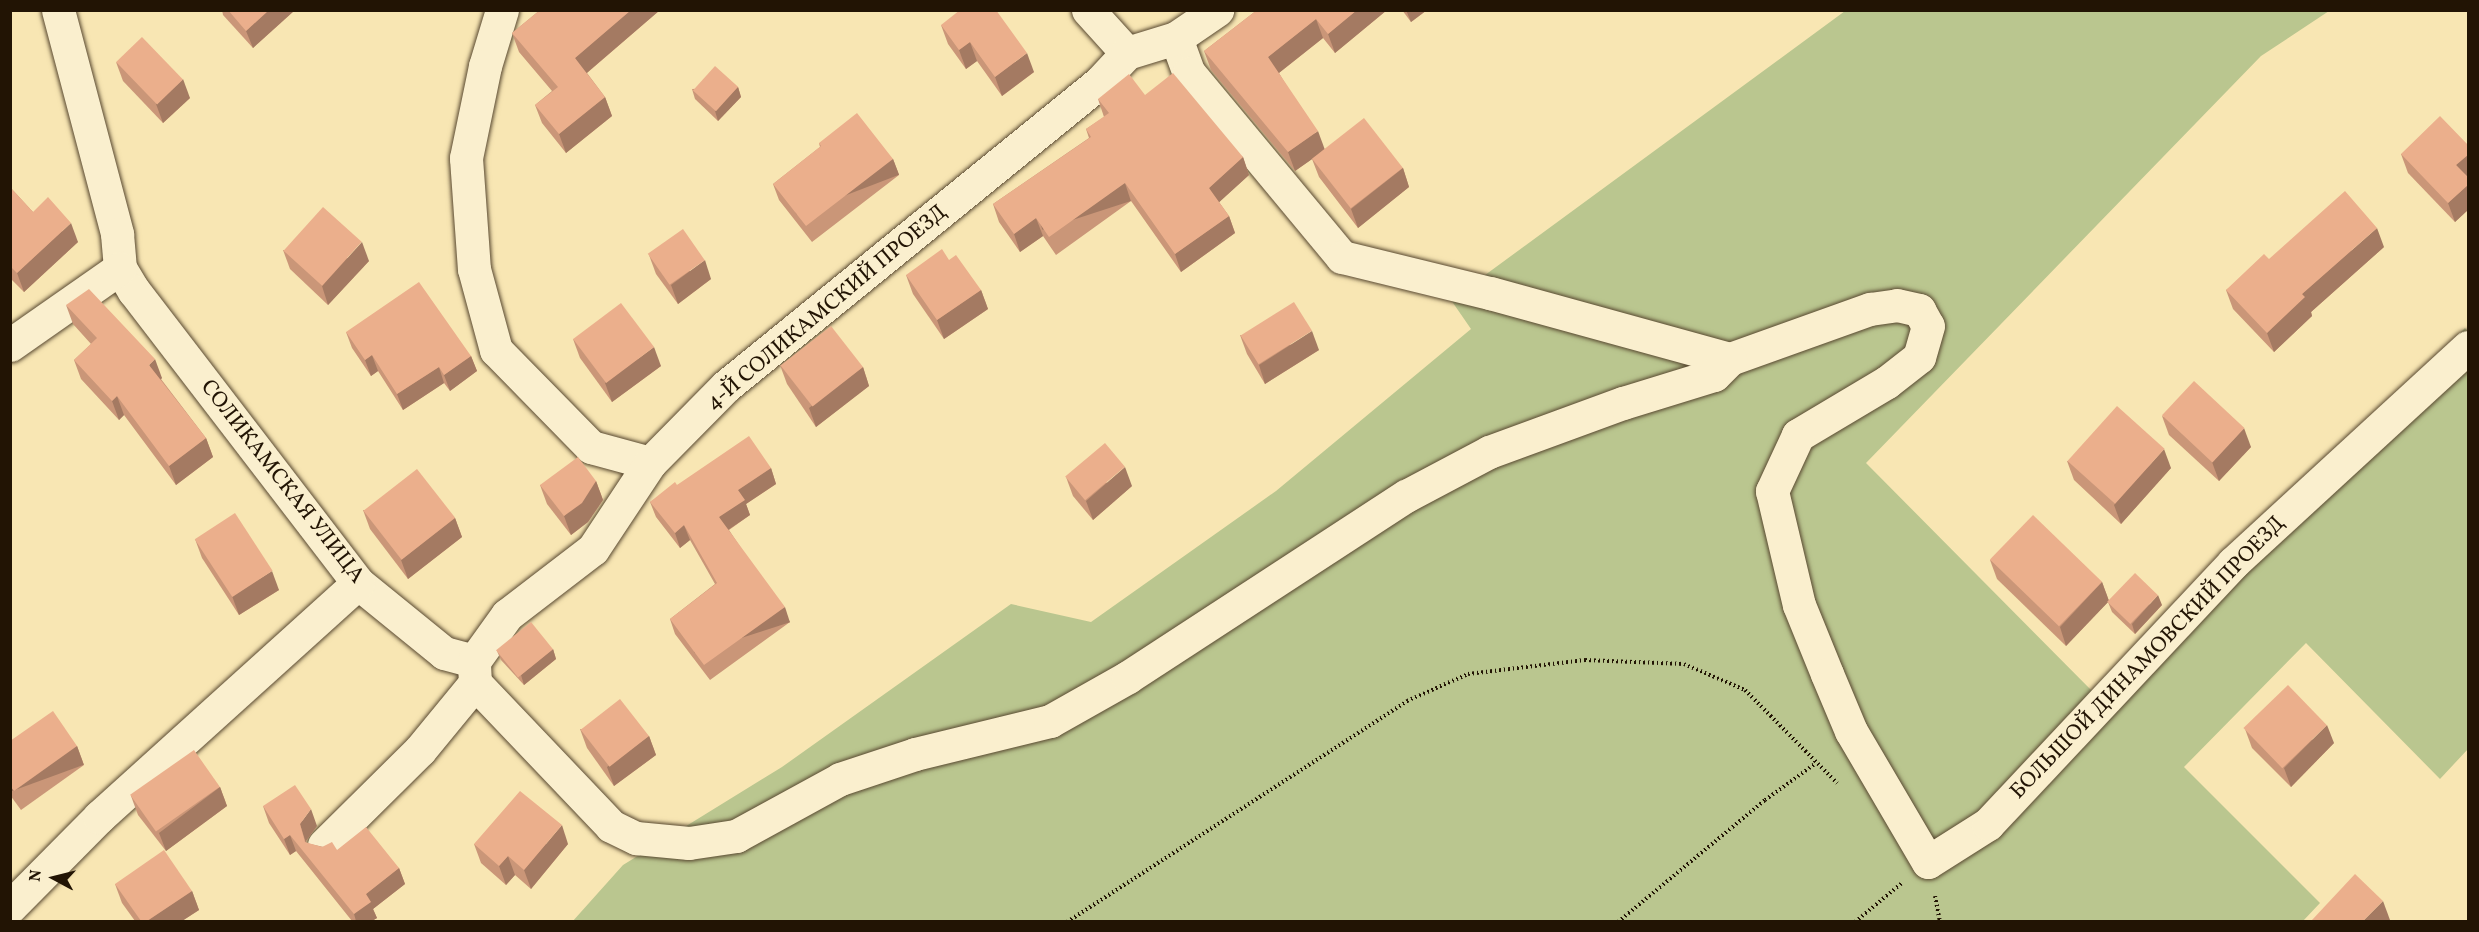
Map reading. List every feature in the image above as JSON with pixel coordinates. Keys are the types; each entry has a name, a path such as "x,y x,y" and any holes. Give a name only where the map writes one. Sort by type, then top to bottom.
{"street":[{"name":"СОЛИКАМСКАЯ УЛИЦА","path":"58,10 117,234 120,268 134,291 358,583 444,653 475,672"},
{"path":"502,10 485,66 466,158 474,269 496,350 591,447 650,463"},
{"path":"1088,10 1127,53"},
{"name":"4-Й СОЛИКАМСКИЙ ПРОЕЗД","path":"324,845 420,750 475,672 507,615 593,549 650,463 726,386 1099,83 1127,53 1176,38 1217,10"},
{"path":"1176,38 1189,73 1342,257 1490,292 1730,359"},
{"path":"10,345 120,268"},
{"path":"475,672 611,825 636,838 689,843 736,837 840,779 915,754 1050,721 1128,677 1406,496 1489,452 1714,375 1730,359 1870,309 1896,305 1919,310 1928,326 1919,357 1887,382 1798,435 1772,490 1799,605 1827,674 1851,731 1928,862"},
{"name":"БОЛЬШОЙ ДИНАМОВСКИЙ ПРОЕЗД","path":"1928,862 1988,824 2233,563 2469,347"},
{"path":"10,907 99,817 358,583"}],"path":[{"path":"1067,921 1407,701 1468,674 1585,660 1684,664 1745,690 1815,764 1841,787"},
{"path":"1618,921 1765,800 1815,764"},
{"path":"1855,921 1928,862"}],"green space":[{"path":"1845,11 2329,11 2261,56 1866,463 2098,697 2465,328 2468,332 2468,749 2440,779 2306,643 2184,767 2320,903 2303,921 572,922 623,865 782,767 1011,604 1091,622 1276,491 1471,329 1451,300"}],"building":[{"path":"228,10 269,10 246,31"},
{"path":"540,10 631,10 575,58 605,97 559,134 535,105 558,87 512,33"},
{"path":"960,10 996,10 1027,53 995,77 970,42 959,50 941,25"},
{"path":"1257,10 1357,10 1328,34 1316,19 1268,57 1318,131 1288,152 1204,51"},
{"path":"142,37 183,79 157,104 116,62"},
{"path":"715,66 738,87 716,111 693,91"},
{"path":"1173,73 1243,157 1209,188 1229,216 1175,254 1125,183 1049,237 1036,218 1014,234 993,204 1091,137 1086,129 1109,113 1098,99 1129,74 1145,95"},
{"path":"857,113 893,159 806,226 773,184 821,146 819,143"},
{"path":"2440,116 2469,146 2469,154 2456,165 2469,178 2469,184 2448,203 2401,154"},
{"path":"1364,118 1403,168 1351,208 1312,159"},
{"path":"10,187 33,212 48,197 71,223 17,273 10,266"},
{"path":"2345,191 2377,228 2302,294 2305,297 2267,333 2226,290 2264,254 2269,259"},
{"path":"323,207 362,242 322,286 284,251"},
{"path":"683,229 705,260 670,285 648,254"},
{"path":"942,249 949,260 956,255 981,290 937,320 906,275"},
{"path":"419,282 471,356 444,375 439,367 397,394 372,355 365,360 346,332"},
{"path":"89,289 155,359 149,365 206,438 169,466 117,396 112,401 74,360 97,338 66,305"},
{"path":"1294,302 1312,331 1259,364 1241,335"},
{"path":"621,303 654,347 606,383 573,339"},
{"path":"831,326 863,367 813,406 781,365"},
{"path":"2194,381 2244,428 2212,462 2162,415"},
{"path":"2117,406 2165,449 2115,504 2067,461"},
{"path":"749,436 771,468 738,490 745,500 719,517 785,607 704,665 670,619 717,583 684,525 675,533 650,502 675,482 677,485"},
{"path":"1105,443 1125,467 1085,500 1065,476"},
{"path":"578,457 596,481 582,503 564,516 540,485"},
{"path":"417,469 455,518 402,560 363,511"},
{"path":"235,513 273,571 232,597 195,539"},
{"path":"2033,515 2102,582 2059,626 1990,560"},
{"path":"2135,573 2158,595 2130,624 2107,602"},
{"path":"531,622 553,649 518,678 496,650"},
{"path":"2288,685 2327,725 2282,768 2243,728"},
{"path":"620,699 649,736 610,767 581,730"},
{"path":"53,711 77,746 14,791 10,786 10,741"},
{"path":"194,750 220,787 156,832 130,795"},
{"path":"295,785 311,809 300,824 305,842 322,847 332,842 337,850 366,827 399,868 366,894 371,902 354,914 290,835 284,839 263,806"},
{"path":"520,791 562,825 524,870 508,856 499,866 474,844"},
{"path":"164,850 192,891 147,921 141,921 115,884"},
{"path":"2355,874 2383,901 2363,921 2313,921 2312,920"}]}
